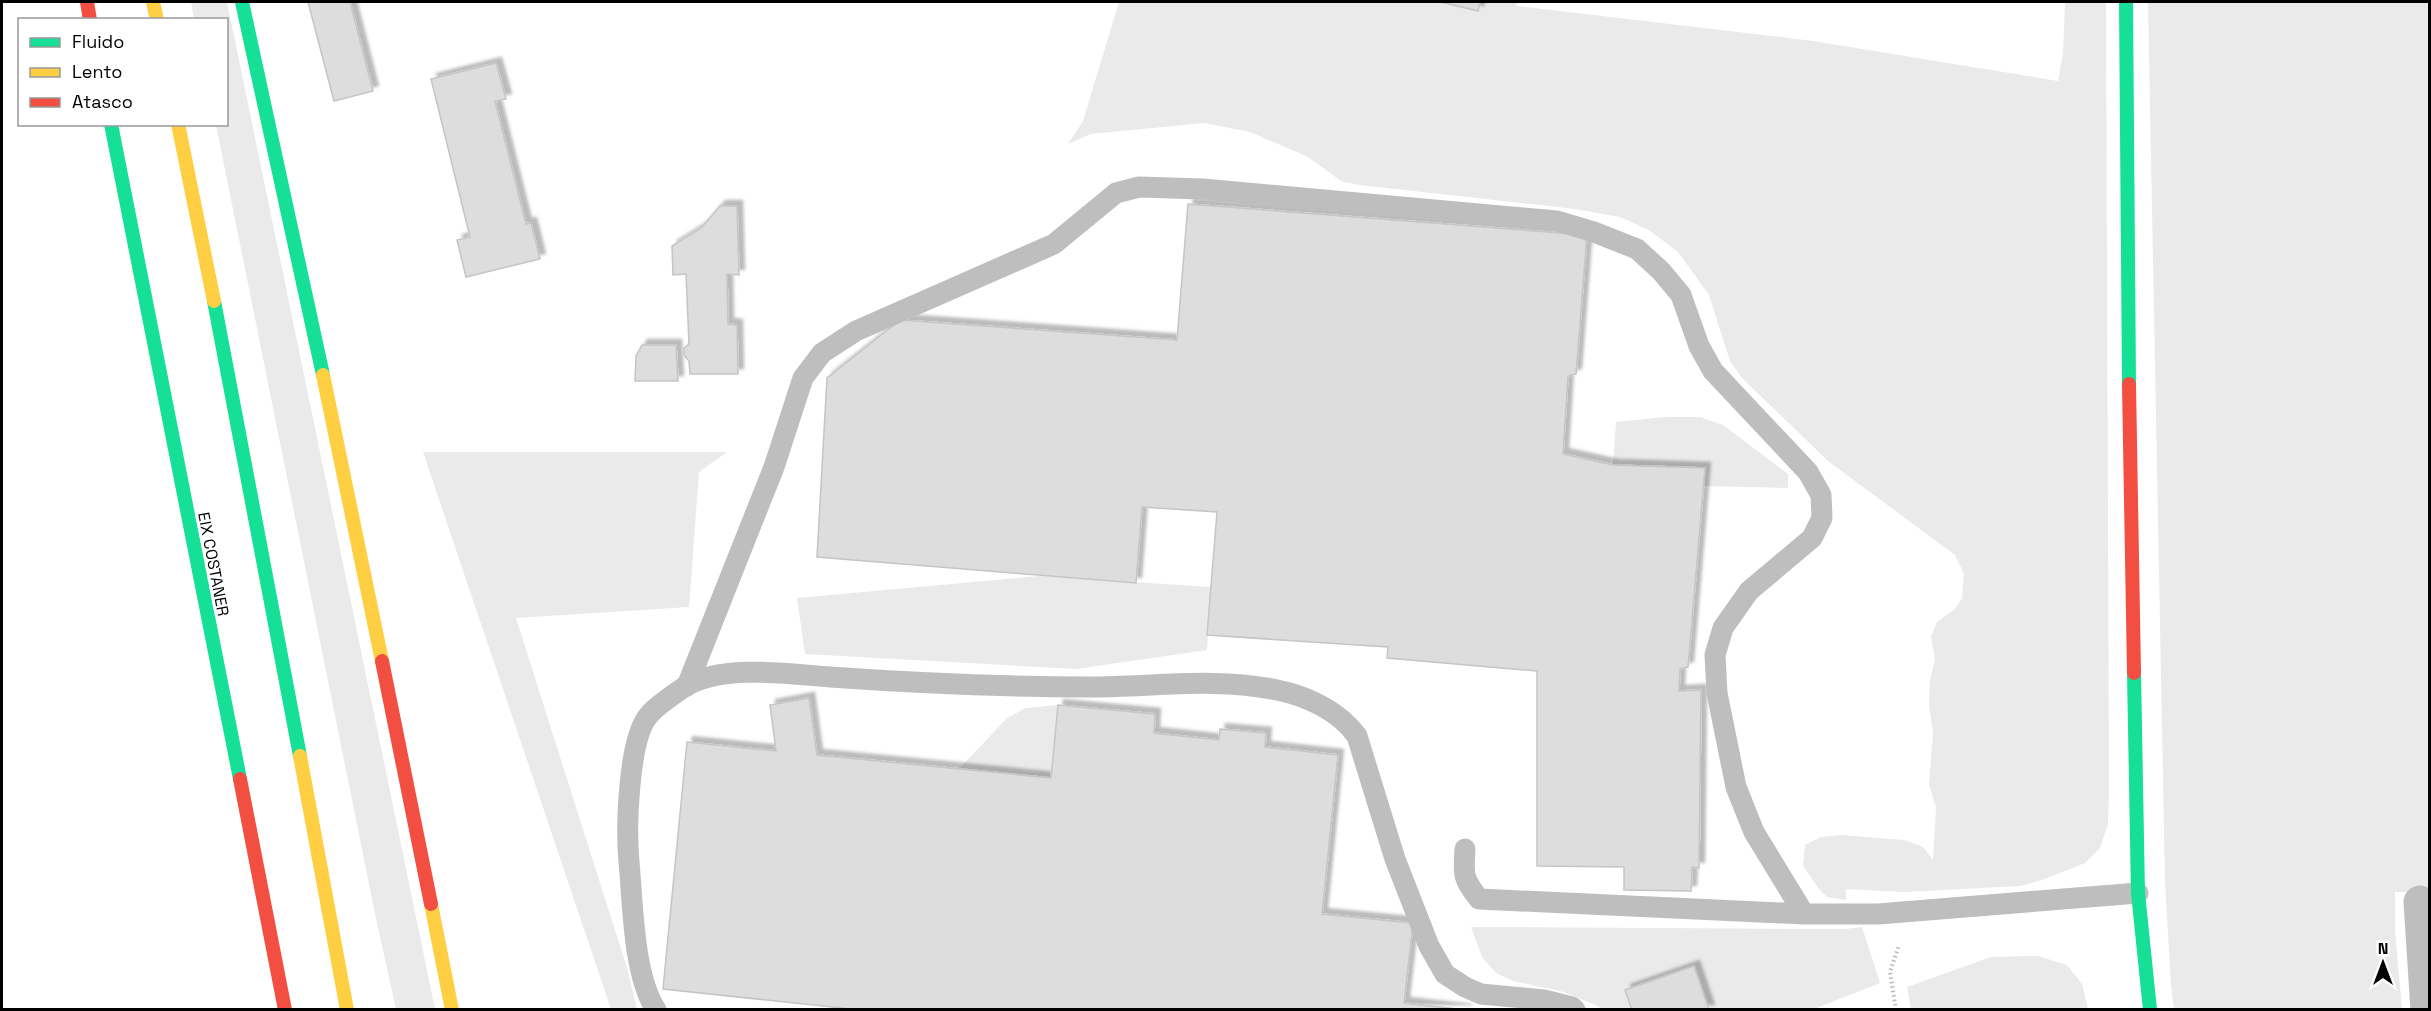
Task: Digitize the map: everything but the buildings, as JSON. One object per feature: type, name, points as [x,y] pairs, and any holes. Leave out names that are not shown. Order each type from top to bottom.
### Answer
[{"type":"main road","points":[[87,2],[90,18]]},
{"type":"main road","points":[[153,2],[157,18]]},
{"type":"main road","points":[[242,2],[352,509],[452,1010]]},
{"type":"main road","points":[[2126,2],[2127,283],[2138,893],[2150,1010]]},
{"type":"main road","name":"EIX COSTANER","points":[[111,126],[285,1010]]},
{"type":"main road","points":[[178,126],[224,351],[347,1010]]},
{"type":"street","points":[[2420,902],[2427,992]]},
{"type":"lane","points":[[687,686],[774,466],[803,378],[822,352],[856,331],[1054,244],[1116,193],[1139,187],[1203,189],[1557,222],[1594,232],[1638,249],[1661,271],[1681,295],[1699,346],[1713,371],[1808,472],[1821,495],[1822,518],[1812,538],[1749,591],[1723,628],[1715,655],[1717,693],[1736,787],[1754,832],[1804,914]]},
{"type":"lane","points":[[656,1010],[651,1002],[639,958],[628,851],[633,757],[637,738],[649,715],[687,686],[710,677],[749,673],[890,681],[1090,687],[1220,683],[1274,689],[1294,694],[1329,710],[1349,725],[1357,736],[1395,859],[1429,946],[1445,974],[1481,994],[1544,1000],[1572,1006],[1575,1010]]},
{"type":"lane","points":[[1465,849],[1466,884],[1479,899],[1804,914],[1878,914],[2138,893]]},
{"type":"path","points":[[1896,1010],[1891,992],[1890,972],[1899,945],[1909,930],[1929,910]]},
{"type":"shaded area","points":[[191,2],[227,2],[435,1009],[396,1009],[216,126],[228,126],[228,18],[194,18]]},
{"type":"shaded area","points":[[1119,2],[1516,2],[1517,6],[1813,41],[2058,81],[2063,54],[2065,2],[2106,2],[2109,789],[2108,824],[2100,848],[2085,863],[2020,886],[1904,892],[1846,889],[1846,900],[1827,897],[1803,866],[1805,845],[1821,837],[1841,835],[1905,840],[1923,847],[1933,860],[1936,808],[1929,784],[1933,733],[1929,704],[1930,680],[1935,660],[1931,636],[1937,622],[1955,609],[1962,598],[1964,574],[1955,555],[1828,461],[1742,378],[1730,361],[1709,295],[1678,252],[1649,230],[1620,217],[1575,209],[1359,185],[1341,181],[1308,157],[1250,132],[1204,123],[1091,134],[1068,144],[1083,121]]},
{"type":"shaded area","points":[[2148,2],[2429,2],[2430,892],[2395,892],[2395,930],[2402,1009],[2174,1009],[2165,882]]},
{"type":"shaded area","points":[[1665,417],[1700,417],[1723,425],[1788,474],[1788,488],[1703,486],[1704,468],[1613,465],[1616,422]]},
{"type":"shaded area","points":[[423,452],[727,452],[699,472],[689,607],[516,618],[627,968],[637,1009],[611,1009]]},
{"type":"shaded area","points":[[1039,576],[1211,587],[1207,650],[1076,669],[805,654],[797,598]]},
{"type":"shaded area","points":[[1058,705],[1051,778],[959,769],[1007,718],[1026,708]]},
{"type":"shaded area","points":[[1471,927],[1845,929],[1862,927],[1880,983],[1814,1009],[1600,1009],[1598,1006],[1564,992],[1513,981],[1496,973],[1482,957]]},
{"type":"shaded area","points":[[2038,956],[2067,965],[2082,984],[2088,1009],[1911,1009],[1907,987],[1991,957]]},
{"type":"traffic: fast","points":[[242,2],[323,375]]},
{"type":"traffic: fast","points":[[2126,2],[2129,384]]},
{"type":"traffic: fast","points":[[111,126],[240,779]]},
{"type":"traffic: fast","points":[[214,301],[300,756]]},
{"type":"traffic: fast","points":[[2134,673],[2138,893],[2150,1010]]},
{"type":"traffic: slow","points":[[153,2],[157,18]]},
{"type":"traffic: slow","points":[[178,126],[214,301]]},
{"type":"traffic: slow","points":[[323,375],[382,661]]},
{"type":"traffic: slow","points":[[300,756],[347,1010]]},
{"type":"traffic: slow","points":[[431,904],[452,1010]]},
{"type":"traffic: jam","points":[[87,2],[90,18]]},
{"type":"traffic: jam","points":[[2129,384],[2134,673]]},
{"type":"traffic: jam","points":[[382,661],[431,904]]},
{"type":"traffic: jam","points":[[240,779],[285,1010]]}]
